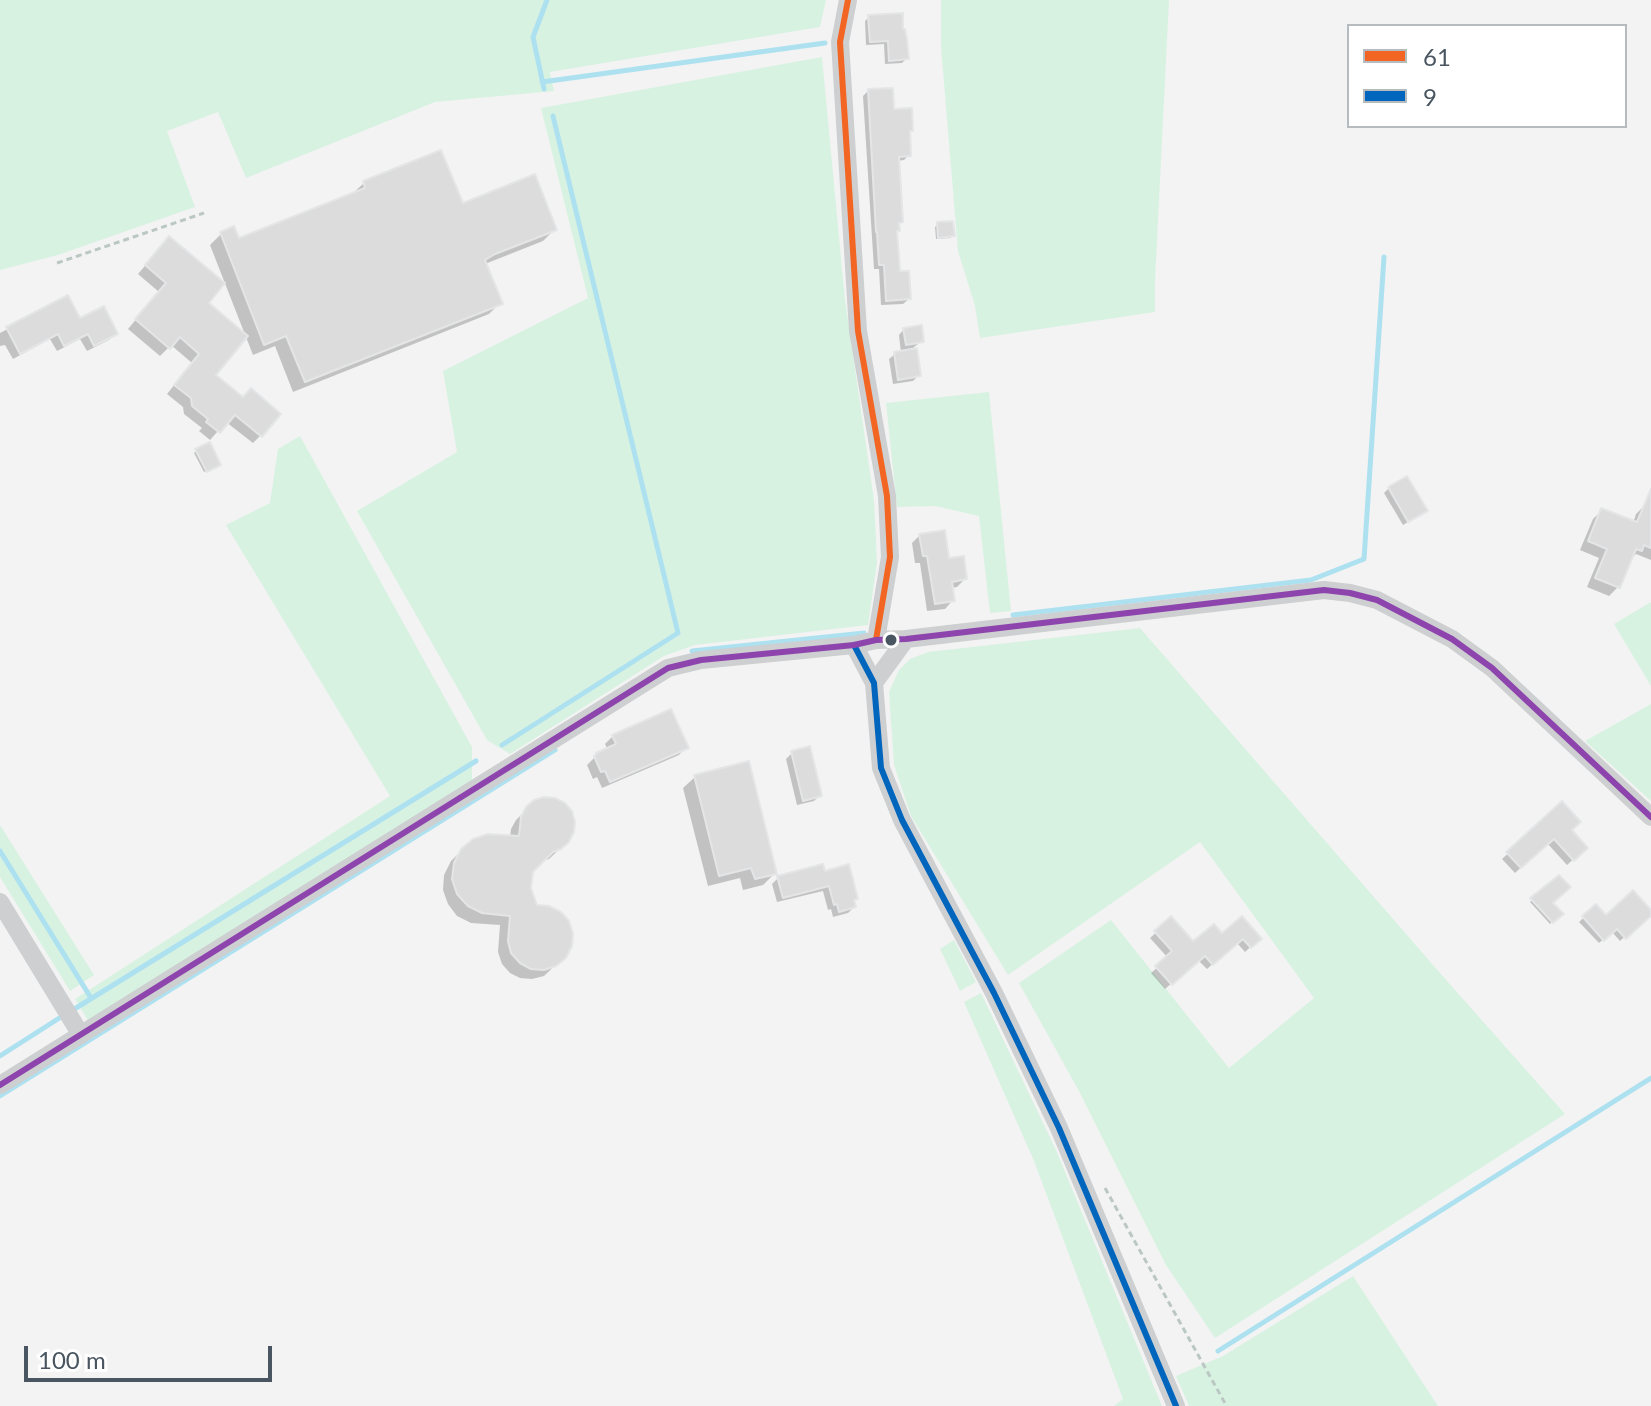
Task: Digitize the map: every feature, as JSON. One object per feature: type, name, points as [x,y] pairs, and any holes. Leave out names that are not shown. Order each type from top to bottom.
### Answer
[{"type":"street","points":[[848,0],[840,42],[858,331],[887,496],[890,557],[876,640]]},
{"type":"street","points":[[0,1085],[668,668],[701,660],[1324,590],[1350,593],[1377,600],[1452,639],[1492,668],[1651,817]]},
{"type":"street","points":[[874,683],[906,639]]},
{"type":"street","points":[[854,645],[874,683],[881,768],[902,820],[994,993],[1059,1128],[1176,1406]]},
{"type":"street","points":[[0,902],[81,1035]]},
{"type":"path","points":[[57,263],[204,213]]},
{"type":"path","points":[[1103,1185],[1226,1405]]},
{"type":"green space","points":[[0,0],[826,0],[820,27],[550,72],[554,91],[435,102],[246,178],[218,112],[167,131],[195,207],[58,255],[0,270]]},
{"type":"green space","points":[[941,0],[1169,0],[1155,312],[980,338],[975,306],[958,251],[941,47]]},
{"type":"green space","points":[[822,57],[845,300],[874,500],[877,562],[868,625],[695,645],[664,656],[510,754],[487,740],[357,511],[457,452],[443,371],[588,298],[541,108]]},
{"type":"green space","points":[[989,392],[1011,611],[990,613],[979,516],[935,506],[897,507],[886,403]]},
{"type":"green space","points":[[300,436],[472,747],[472,781],[89,1022],[75,999],[390,796],[226,525],[270,503],[278,449]]},
{"type":"green space","points":[[1651,602],[1651,686],[1614,624]]},
{"type":"green space","points":[[1140,628],[1565,1114],[1215,1338],[1166,1265],[1080,1093],[1019,983],[1111,920],[1229,1068],[1314,998],[1200,842],[1008,975],[911,816],[894,765],[889,692],[899,670],[910,659],[928,652]]},
{"type":"green space","points":[[1651,704],[1651,801],[1585,741]]},
{"type":"green space","points":[[0,825],[94,975],[70,991],[0,877]]},
{"type":"green space","points":[[954,940],[976,982],[960,991],[940,949]]},
{"type":"green space","points":[[981,993],[1056,1150],[1162,1406],[1114,1406],[1123,1399],[1034,1161],[964,1002]]},
{"type":"green space","points":[[1353,1276],[1438,1406],[1189,1406],[1176,1376],[1223,1356]]},
{"type":"building","points":[[903,13],[909,59],[889,61],[888,41],[870,42],[868,15]]},
{"type":"building","points":[[893,88],[894,109],[912,108],[911,156],[899,157],[903,222],[899,223],[900,231],[897,231],[900,271],[909,271],[911,299],[886,301],[884,265],[879,265],[876,232],[868,89]]},
{"type":"building","points":[[441,150],[463,203],[535,174],[557,230],[485,260],[503,304],[305,382],[286,336],[264,345],[220,232],[234,226],[239,238],[365,188],[363,181]]},
{"type":"building","points":[[953,221],[955,236],[938,238],[937,222]]},
{"type":"building","points":[[169,236],[225,283],[209,303],[248,336],[216,375],[243,397],[251,388],[281,414],[262,437],[235,415],[220,433],[206,422],[208,419],[192,406],[191,398],[174,385],[199,354],[180,337],[170,349],[135,319],[166,283],[145,265]]},
{"type":"building","points":[[68,295],[80,318],[104,306],[118,334],[94,346],[88,334],[64,346],[58,334],[20,354],[6,327]]},
{"type":"building","points":[[922,325],[924,342],[906,345],[903,328]]},
{"type":"building","points":[[917,348],[921,376],[898,380],[894,352]]},
{"type":"building","points":[[210,442],[221,465],[207,472],[195,449]]},
{"type":"building","points":[[1407,476],[1428,511],[1408,522],[1388,487]]},
{"type":"building","points":[[1651,489],[1651,548],[1644,545],[1642,551],[1636,549],[1620,588],[1595,578],[1607,549],[1588,541],[1601,508],[1637,522]]},
{"type":"building","points":[[945,530],[949,558],[964,556],[967,579],[952,582],[955,601],[935,604],[927,556],[923,556],[919,534]]},
{"type":"building","points":[[671,709],[689,748],[610,782],[605,771],[601,772],[594,756],[596,753],[616,744],[612,735]]},
{"type":"building","points":[[810,746],[822,796],[803,801],[791,751]]},
{"type":"building","points":[[749,761],[777,874],[755,879],[751,868],[719,876],[694,775]]},
{"type":"building","points":[[544,797],[565,803],[572,811],[575,822],[569,842],[553,852],[533,872],[531,888],[537,905],[561,912],[569,921],[573,934],[566,958],[544,970],[531,969],[511,953],[508,941],[510,916],[482,913],[468,906],[457,894],[452,879],[454,863],[461,849],[473,839],[488,834],[519,836],[521,817],[526,807]]},
{"type":"building","points":[[1562,801],[1581,822],[1572,830],[1588,848],[1574,861],[1554,839],[1521,868],[1506,852]]},
{"type":"building","points":[[823,864],[825,871],[849,864],[858,899],[854,900],[856,907],[839,912],[829,886],[783,898],[777,876]]},
{"type":"building","points":[[1559,875],[1571,887],[1553,903],[1564,914],[1553,923],[1530,898]]},
{"type":"building","points":[[1633,890],[1651,910],[1651,916],[1626,939],[1617,929],[1604,941],[1582,916],[1596,904],[1606,915]]},
{"type":"building","points":[[1171,916],[1193,941],[1214,924],[1222,933],[1242,916],[1262,939],[1251,948],[1243,939],[1213,965],[1205,956],[1172,985],[1155,966],[1172,951],[1154,931]]},
{"type":"waterway","points":[[544,89],[533,37],[547,0]]},
{"type":"waterway","points":[[542,82],[825,43]]},
{"type":"waterway","points":[[502,745],[678,633],[553,116]]},
{"type":"waterway","points":[[1013,615],[1311,580],[1364,559],[1384,257]]},
{"type":"waterway","points":[[692,651],[864,633]]},
{"type":"waterway","points":[[0,1096],[555,750]]},
{"type":"waterway","points":[[76,1008],[476,761]]},
{"type":"waterway","points":[[0,851],[91,998]]},
{"type":"waterway","points":[[0,1056],[61,1017]]},
{"type":"waterway","points":[[1218,1351],[1651,1078]]},
{"type":"transit line","name":"61","points":[[848,0],[840,42],[858,331],[887,496],[890,557],[876,640]]},
{"type":"transit line","points":[[0,1085],[668,668],[701,660],[1324,590],[1350,593],[1377,600],[1452,639],[1492,668],[1651,817]]},
{"type":"transit line","name":"9","points":[[854,645],[874,683],[881,768],[902,820],[994,993],[1059,1128],[1176,1406]]}]
